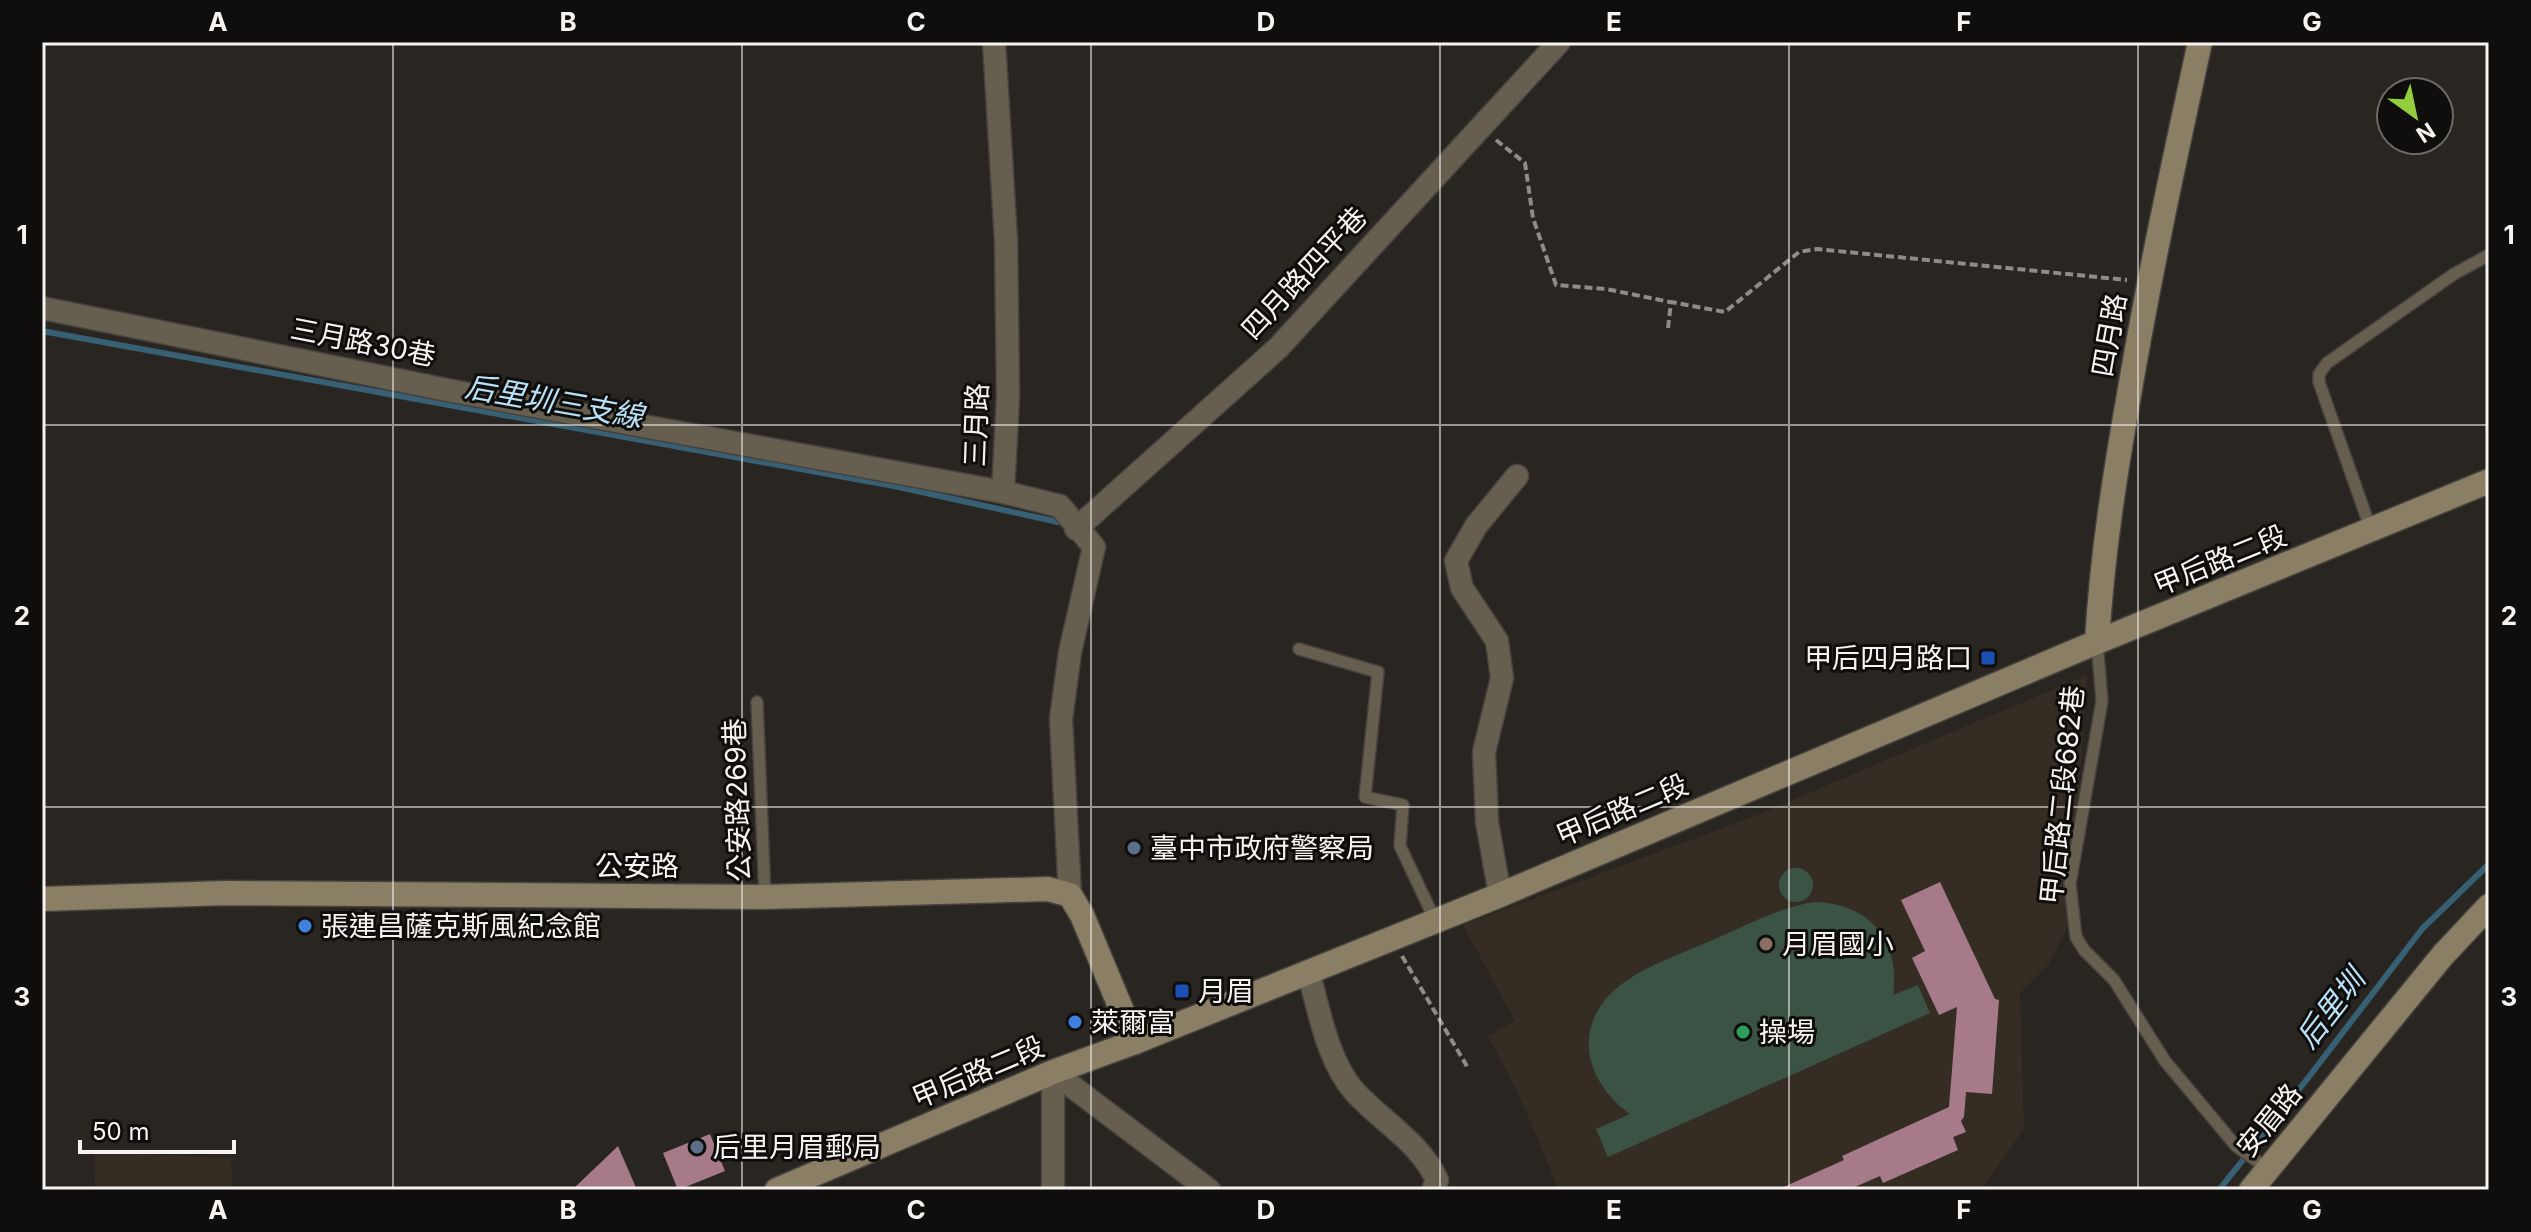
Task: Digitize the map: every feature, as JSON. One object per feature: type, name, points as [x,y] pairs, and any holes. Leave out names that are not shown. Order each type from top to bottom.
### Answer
[{"type":"main road","name":"四月路","points":[[2097,642],[2101,570],[2112,491],[2149,282],[2200,42]]},
{"type":"main road","name":"甲后路二段","points":[[777,1190],[1053,1072],[1500,895],[2097,642],[2489,481]]},
{"type":"main road","name":"公安路","points":[[42,899],[226,893],[765,897],[1048,889],[1070,895]]},
{"type":"main road","points":[[1070,895],[1082,915],[1135,1042]]},
{"type":"main road","name":"安眉路","points":[[2251,1190],[2443,955],[2489,906]]},
{"type":"street","name":"三月路","points":[[994,42],[1006,241],[1008,396],[1003,492],[1060,506],[1094,547],[1070,652],[1061,719],[1070,895]]},
{"type":"street","name":"四月路四平巷","points":[[1076,529],[1278,348],[1559,42]]},
{"type":"street","name":"三月路30巷","points":[[42,308],[452,391],[1003,492]]},
{"type":"street","points":[[1500,895],[1487,822],[1484,752],[1502,678],[1497,641],[1462,588],[1456,561],[1476,526],[1517,476]]},
{"type":"street","points":[[1308,971],[1333,1054],[1352,1089],[1429,1162],[1437,1180],[1433,1190]]},
{"type":"street","points":[[1053,1072],[1053,1190]]},
{"type":"street","points":[[1053,1072],[1209,1190]]},
{"type":"lane","points":[[2371,531],[2319,382],[2319,374],[2327,363],[2454,274],[2489,255]]},
{"type":"lane","name":"甲后路二段682巷","points":[[2097,642],[2102,701],[2070,884],[2076,937],[2084,950],[2114,980],[2165,1061],[2236,1146],[2268,1169]]},
{"type":"lane","points":[[1299,649],[1378,672],[1365,797],[1403,805],[1400,846],[1435,920]]},
{"type":"lane","name":"公安路269巷","points":[[757,702],[765,897]]},
{"type":"path","points":[[1481,128],[1525,163],[1533,218],[1556,285],[1606,289],[1725,312],[1799,252],[1817,249],[2149,282]]},
{"type":"path","points":[[1668,328],[1671,302]]},
{"type":"path","points":[[1392,939],[1468,1068]]},
{"type":"shaded area","name":"月眉國小","points":[[2087,675],[2069,923],[2049,964],[2020,993],[2024,1129],[1981,1190],[1559,1190],[1519,1095],[1488,1036],[1515,1021],[1463,925],[1752,817]]},
{"type":"shaded area","points":[[94,1152],[231,1158],[233,1190],[95,1190]]},
{"type":"green space","points":[[1796,868],[1808,873],[1813,885],[1808,897],[1796,902],[1784,897],[1779,885],[1784,873]]},
{"type":"green space","points":[[1814,902],[1851,909],[1877,928],[1892,957],[1893,995],[1918,985],[1930,1013],[1608,1157],[1596,1129],[1630,1114],[1601,1084],[1589,1049],[1590,1031],[1608,996],[1626,981],[1658,963],[1788,908]]},
{"type":"building","points":[[1940,882],[1995,999],[1999,1000],[1992,1094],[1966,1092],[1961,1121],[1966,1132],[1953,1137],[1958,1150],[1883,1183],[1880,1176],[1848,1190],[1777,1190],[1949,1107],[1957,1007],[1939,1015],[1912,958],[1925,951],[1901,900]]},
{"type":"building","name":"后里月眉郵局","points":[[710,1134],[725,1171],[678,1190],[663,1153]]},
{"type":"building","points":[[618,1146],[637,1190],[572,1190]]},
{"type":"waterway","name":"后里圳三支線","points":[[42,331],[894,486],[1058,522]]},
{"type":"waterway","name":"后里圳","points":[[2219,1190],[2422,929],[2489,864]]},
{"type":"place","name":"甲后四月路口","points":[[1988,658]]},
{"type":"place","name":"臺中市政府警察局","points":[[1134,848]]},
{"type":"place","name":"張連昌薩克斯風紀念館","points":[[305,926]]},
{"type":"place","name":"月眉國小","points":[[1766,944]]},
{"type":"place","name":"月眉","points":[[1182,991]]},
{"type":"place","name":"萊爾富","points":[[1075,1022]]},
{"type":"place","name":"操場","points":[[1743,1032]]},
{"type":"place","name":"后里月眉郵局","points":[[697,1147]]}]
